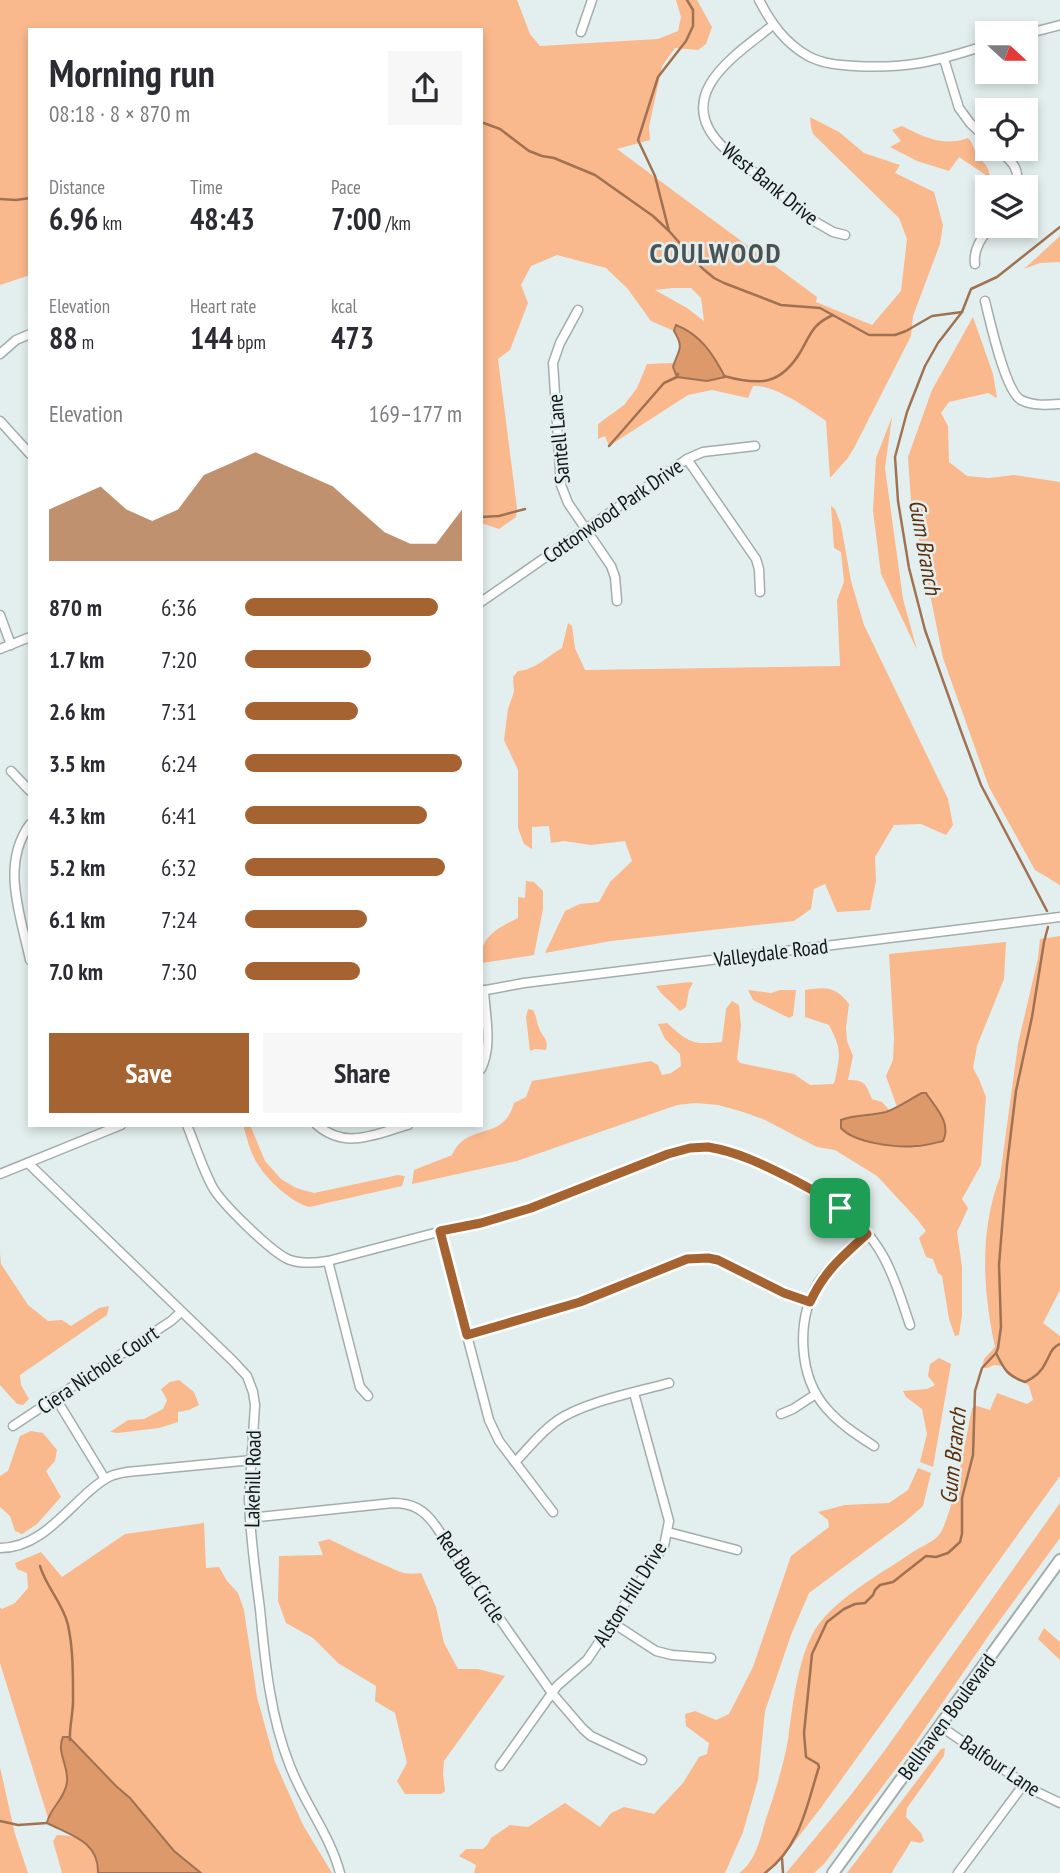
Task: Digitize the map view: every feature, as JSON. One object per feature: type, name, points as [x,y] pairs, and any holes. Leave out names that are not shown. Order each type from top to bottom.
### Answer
[{"type":"main road","name":"Bellhaven Boulevard","points":[[833,1873],[1060,1560]]},
{"type":"street","points":[[581,32],[592,0]]},
{"type":"street","points":[[760,0],[773,25],[783,36],[811,58],[828,63],[900,66],[944,59],[975,49]]},
{"type":"street","name":"West Bank Drive","points":[[773,25],[716,73],[704,102],[706,123],[723,147],[814,221],[833,232],[845,235]]},
{"type":"street","points":[[1038,31],[1060,25]]},
{"type":"street","points":[[944,59],[958,108],[975,128]]},
{"type":"street","points":[[975,264],[976,249],[983,238]]},
{"type":"street","points":[[985,301],[1000,359],[1014,393],[1018,398],[1030,403],[1060,404]]},
{"type":"street","name":"Santell Lane","points":[[578,310],[555,353],[553,374],[561,485],[568,503],[611,566],[618,601]]},
{"type":"street","points":[[0,354],[16,340],[28,335]]},
{"type":"street","points":[[0,421],[28,452]]},
{"type":"street","name":"Cottonwood Park Drive","points":[[483,601],[687,459],[703,452],[755,446]]},
{"type":"street","points":[[687,459],[756,559],[760,592]]},
{"type":"street","points":[[0,615],[11,645]]},
{"type":"street","points":[[0,649],[28,638]]},
{"type":"street","points":[[11,771],[28,790]]},
{"type":"street","points":[[28,827],[17,851],[13,875],[28,950]]},
{"type":"street","name":"Valleydale Road","points":[[483,990],[1060,917]]},
{"type":"street","points":[[483,990],[487,1039],[483,1064]]},
{"type":"street","points":[[0,1174],[116,1127]]},
{"type":"street","points":[[188,1127],[212,1187],[223,1201],[265,1242],[288,1260],[313,1264],[531,1208],[668,1154],[690,1148],[725,1150],[763,1164],[826,1197],[849,1215],[883,1255],[911,1325]]},
{"type":"street","points":[[320,1127],[335,1136],[354,1140],[401,1127]]},
{"type":"street","name":"Lakehill Road","points":[[28,1163],[233,1361],[252,1385],[255,1405],[249,1498],[266,1670],[290,1768],[332,1851],[340,1873]]},
{"type":"street","points":[[440,1231],[489,1420],[499,1441],[553,1512]]},
{"type":"street","points":[[867,1234],[834,1264],[818,1283],[804,1322],[803,1343],[805,1363],[816,1394],[828,1410],[851,1431],[874,1446]]},
{"type":"street","points":[[467,1335],[569,1306],[687,1259],[697,1258],[718,1260],[784,1293],[810,1302]]},
{"type":"street","points":[[328,1261],[360,1387],[368,1395]]},
{"type":"street","name":"Ciera Nichole Court","points":[[13,1426],[181,1312]]},
{"type":"street","points":[[515,1462],[556,1421],[575,1411],[669,1383]]},
{"type":"street","name":"Alston Hill Drive","points":[[500,1766],[557,1686],[587,1660],[664,1546],[669,1521],[634,1393]]},
{"type":"street","points":[[781,1414],[816,1394]]},
{"type":"street","points":[[55,1397],[105,1479]]},
{"type":"street","points":[[0,1548],[9,1548],[38,1538],[112,1475],[252,1460]]},
{"type":"street","name":"Red Bud Circle","points":[[250,1518],[393,1503],[402,1503],[424,1511],[552,1693],[583,1729],[591,1736],[642,1760]]},
{"type":"street","points":[[668,1532],[737,1550]]},
{"type":"street","points":[[613,1623],[663,1653],[710,1658]]},
{"type":"street","name":"Balfour Lane","points":[[940,1726],[1024,1784],[1060,1803]]},
{"type":"street","points":[[958,1873],[1024,1784]]},
{"type":"shaded area","points":[[0,0],[517,0],[530,34],[540,46],[658,39],[678,31],[681,17],[676,0],[697,0],[712,27],[706,44],[698,50],[675,48],[662,66],[649,127],[650,140],[617,149],[817,297],[816,302],[872,325],[901,291],[907,239],[899,218],[813,134],[810,117],[839,132],[864,153],[900,165],[895,173],[934,192],[943,225],[940,244],[913,316],[911,336],[854,448],[830,478],[826,421],[791,398],[761,386],[753,386],[748,398],[712,390],[688,395],[609,446],[605,436],[598,439],[598,424],[624,405],[637,388],[647,364],[673,363],[673,367],[683,375],[704,380],[686,329],[676,326],[674,331],[651,321],[627,288],[606,268],[557,255],[531,266],[521,285],[528,303],[510,350],[498,359],[517,508],[516,517],[499,529],[483,524],[483,28],[28,28],[28,276],[0,285]],"holes":[[[691,288],[701,298],[704,321],[655,290]]]},
{"type":"shaded area","points":[[902,126],[942,141],[968,138],[975,150],[975,161],[982,161],[989,175],[959,157],[949,171],[917,161],[890,147],[901,141],[892,130]]},
{"type":"shaded area","points":[[1060,236],[1060,262],[1040,263],[1024,269]]},
{"type":"shaded area","points":[[973,317],[993,374],[997,398],[988,393],[949,402],[941,413],[948,426],[949,462],[967,476],[989,478],[1014,475],[1060,482],[1060,885],[1035,870],[989,787],[943,658],[911,501],[908,457],[932,390]]},
{"type":"shaded area","points":[[676,325],[693,334],[705,346],[725,377],[707,381],[677,377],[673,367],[680,346],[674,331]]},
{"type":"shaded area","points":[[892,417],[885,468],[903,599],[917,650],[881,574],[873,511],[876,458]]},
{"type":"shaded area","points":[[831,506],[835,509],[841,525],[851,581],[864,625],[948,799],[953,825],[946,835],[921,824],[894,825],[875,857],[876,881],[870,910],[837,912],[825,884],[814,889],[811,909],[794,921],[611,941],[545,953],[565,911],[580,904],[599,902],[610,882],[632,861],[625,841],[591,845],[564,841],[551,843],[549,826],[532,827],[532,849],[524,844],[518,828],[518,770],[504,740],[508,709],[514,692],[513,677],[518,671],[536,665],[562,648],[568,623],[572,626],[575,648],[585,670],[840,666],[837,600],[844,582],[841,552],[834,548]]},
{"type":"shaded area","points":[[526,881],[534,882],[543,891],[543,909],[534,955],[483,963],[486,940],[491,934],[518,918],[518,897],[525,898]]},
{"type":"shaded area","points":[[1060,936],[1060,1290],[1043,1323],[1060,1336],[1060,1476],[782,1858],[766,1873],[739,1873],[753,1857],[759,1843],[784,1761],[802,1661],[819,1624],[843,1600],[938,1536],[954,1496],[972,1408],[977,1406],[990,1410],[997,1393],[1027,1404],[1033,1400],[1029,1386],[1014,1378],[1003,1366],[982,1368],[984,1359],[995,1347],[986,1283],[986,1240],[993,1198],[1000,1177],[1018,1044],[1040,939]]},
{"type":"shaded area","points":[[1006,942],[1004,979],[977,1046],[973,1068],[986,1097],[981,1165],[962,1199],[968,1208],[957,1232],[962,1267],[962,1315],[959,1335],[955,1336],[949,1319],[942,1276],[938,1273],[933,1259],[926,1257],[919,1238],[926,1231],[877,1176],[835,1150],[817,1147],[763,1119],[740,1111],[718,1105],[677,1105],[517,1161],[412,1184],[414,1170],[452,1155],[466,1138],[502,1123],[514,1103],[526,1097],[532,1081],[651,1061],[658,1065],[662,1075],[671,1073],[681,1066],[680,1054],[665,1039],[658,1024],[667,1023],[692,1041],[722,1042],[726,1009],[732,1001],[739,1005],[741,1026],[737,1059],[740,1063],[794,1074],[810,1085],[833,1084],[839,1058],[836,1040],[829,1025],[805,1017],[805,990],[819,988],[834,991],[849,1004],[847,1041],[853,1056],[848,1080],[864,1084],[872,1099],[882,1102],[890,1111],[847,1118],[841,1120],[840,1125],[884,1145],[927,1145],[943,1141],[922,1093],[897,1107],[886,1076],[893,1060],[894,1038],[889,954]]},
{"type":"shaded area","points":[[693,983],[686,1007],[680,1011],[656,986]]},
{"type":"shaded area","points":[[748,990],[771,993],[796,990],[793,1016],[789,1018],[753,1000]]},
{"type":"shaded area","points":[[528,1009],[534,1012],[546,1040],[546,1050],[530,1051],[526,1017]]},
{"type":"shaded area","points":[[926,1093],[944,1122],[943,1141],[919,1146],[887,1145],[865,1141],[841,1128],[841,1120],[886,1112]]},
{"type":"shaded area","points":[[244,1127],[251,1127],[265,1161],[281,1179],[296,1188],[314,1193],[398,1175],[405,1176],[402,1186],[309,1207],[280,1190],[261,1169],[252,1154]]},
{"type":"shaded area","points":[[0,1253],[1,1264],[28,1305],[48,1321],[62,1320],[71,1326],[99,1308],[109,1306],[107,1315],[20,1375],[21,1385],[29,1399],[23,1405],[17,1404],[0,1385]]},
{"type":"shaded area","points":[[939,1358],[951,1364],[933,1467],[920,1462],[927,1434],[922,1409],[906,1397],[903,1391],[927,1389],[935,1385],[928,1376],[930,1364]]},
{"type":"shaded area","points":[[179,1380],[194,1392],[199,1405],[178,1412],[178,1422],[159,1428],[110,1432],[128,1420],[144,1419],[163,1409],[167,1400],[161,1389],[170,1382]]},
{"type":"shaded area","points":[[31,1431],[43,1433],[57,1450],[55,1461],[46,1471],[61,1497],[37,1524],[22,1534],[15,1531],[10,1516],[0,1507],[0,1476],[8,1471],[20,1436]]},
{"type":"shaded area","points":[[918,1468],[931,1473],[923,1506],[809,1593],[791,1635],[765,1711],[758,1780],[743,1832],[725,1873],[474,1873],[476,1865],[459,1856],[466,1849],[483,1849],[491,1838],[510,1825],[528,1827],[565,1803],[600,1827],[611,1813],[624,1807],[654,1814],[683,1783],[699,1757],[707,1754],[709,1743],[686,1726],[685,1714],[695,1711],[716,1720],[729,1714],[753,1667],[791,1556],[829,1527],[828,1520],[818,1512],[845,1505],[889,1503],[908,1490]]},
{"type":"shaded area","points":[[1060,1503],[1060,1538],[910,1750],[824,1864],[814,1873],[786,1873],[885,1750]]},
{"type":"shaded area","points":[[204,1523],[206,1568],[219,1567],[238,1593],[244,1610],[257,1697],[275,1762],[303,1825],[332,1873],[201,1873],[174,1851],[130,1798],[69,1737],[62,1755],[67,1781],[48,1818],[0,1663],[0,1608],[15,1603],[28,1588],[27,1573],[17,1569],[15,1563],[41,1552],[62,1577],[125,1534]]},
{"type":"shaded area","points":[[329,1539],[400,1572],[421,1573],[436,1607],[444,1643],[458,1669],[478,1669],[505,1676],[444,1761],[445,1791],[441,1794],[405,1794],[397,1781],[407,1763],[395,1713],[375,1701],[376,1686],[338,1663],[313,1638],[286,1623],[278,1601],[279,1556],[323,1555],[318,1542]]},
{"type":"shaded area","points":[[1044,1628],[1060,1642],[1060,1660],[1038,1639]]},
{"type":"shaded area","points":[[63,1737],[69,1737],[130,1798],[174,1851],[201,1873],[98,1873],[94,1853],[82,1840],[47,1823],[66,1788],[66,1771],[61,1748]]},
{"type":"shaded area","points":[[945,1748],[944,1756],[907,1808],[906,1817],[921,1833],[924,1841],[911,1841],[892,1873],[847,1873],[941,1749]]},
{"type":"shaded area","points":[[0,1767],[15,1834],[28,1873],[0,1873]]},
{"type":"shaded area","points":[[57,1835],[74,1837],[87,1844],[95,1856],[98,1873],[62,1873],[53,1841]]},
{"type":"waterway","points":[[669,231],[655,176],[638,140],[658,77],[686,41],[693,26],[693,10],[687,0]]},
{"type":"waterway","points":[[483,123],[500,129],[529,151],[595,175],[653,216],[702,268],[724,283],[781,305],[820,308],[869,335],[895,335],[932,316],[962,312]]},
{"type":"waterway","points":[[0,199],[28,198]]},
{"type":"waterway","name":"Gum Branch","points":[[1047,911],[981,785],[925,630],[909,568],[898,501],[895,457],[907,412],[925,366],[938,343],[962,312],[971,289],[997,277],[1060,227]]},
{"type":"waterway","points":[[724,376],[759,381],[768,380],[786,371],[810,334],[826,318],[833,315]]},
{"type":"waterway","points":[[609,446],[664,383],[678,374]]},
{"type":"waterway","points":[[483,517],[525,509]]},
{"type":"waterway","name":"Gum Branch","points":[[765,1873],[787,1851],[801,1825],[819,1767],[806,1757],[804,1733],[812,1654],[827,1622],[844,1609],[865,1603],[880,1585],[893,1582],[926,1556],[936,1557],[948,1553],[960,1542],[962,1498],[973,1455],[975,1391],[982,1368],[998,1348],[1001,1327],[999,1265],[1007,1165],[1016,1091],[1048,927]]},
{"type":"waterway","points":[[996,1353],[1007,1371],[1025,1382],[1040,1371],[1053,1349],[1060,1344]]},
{"type":"waterway","points":[[40,1566],[66,1617],[70,1634],[73,1702],[70,1740]]},
{"type":"waterway","points":[[0,1821],[18,1825],[47,1823]]},
{"type":"waterway","name":"Gum Branch","points":[[782,1858],[783,1873]]},
{"type":"district","name":"COULWOOD","points":[[716,253]]},
{"type":"route","points":[[690,1148],[725,1150],[763,1164],[826,1197],[840,1208],[867,1234],[834,1264],[818,1283],[810,1302],[784,1293],[718,1260],[697,1258],[687,1259],[580,1302],[467,1335],[440,1231],[481,1223],[531,1208],[668,1154],[690,1148]]}]
